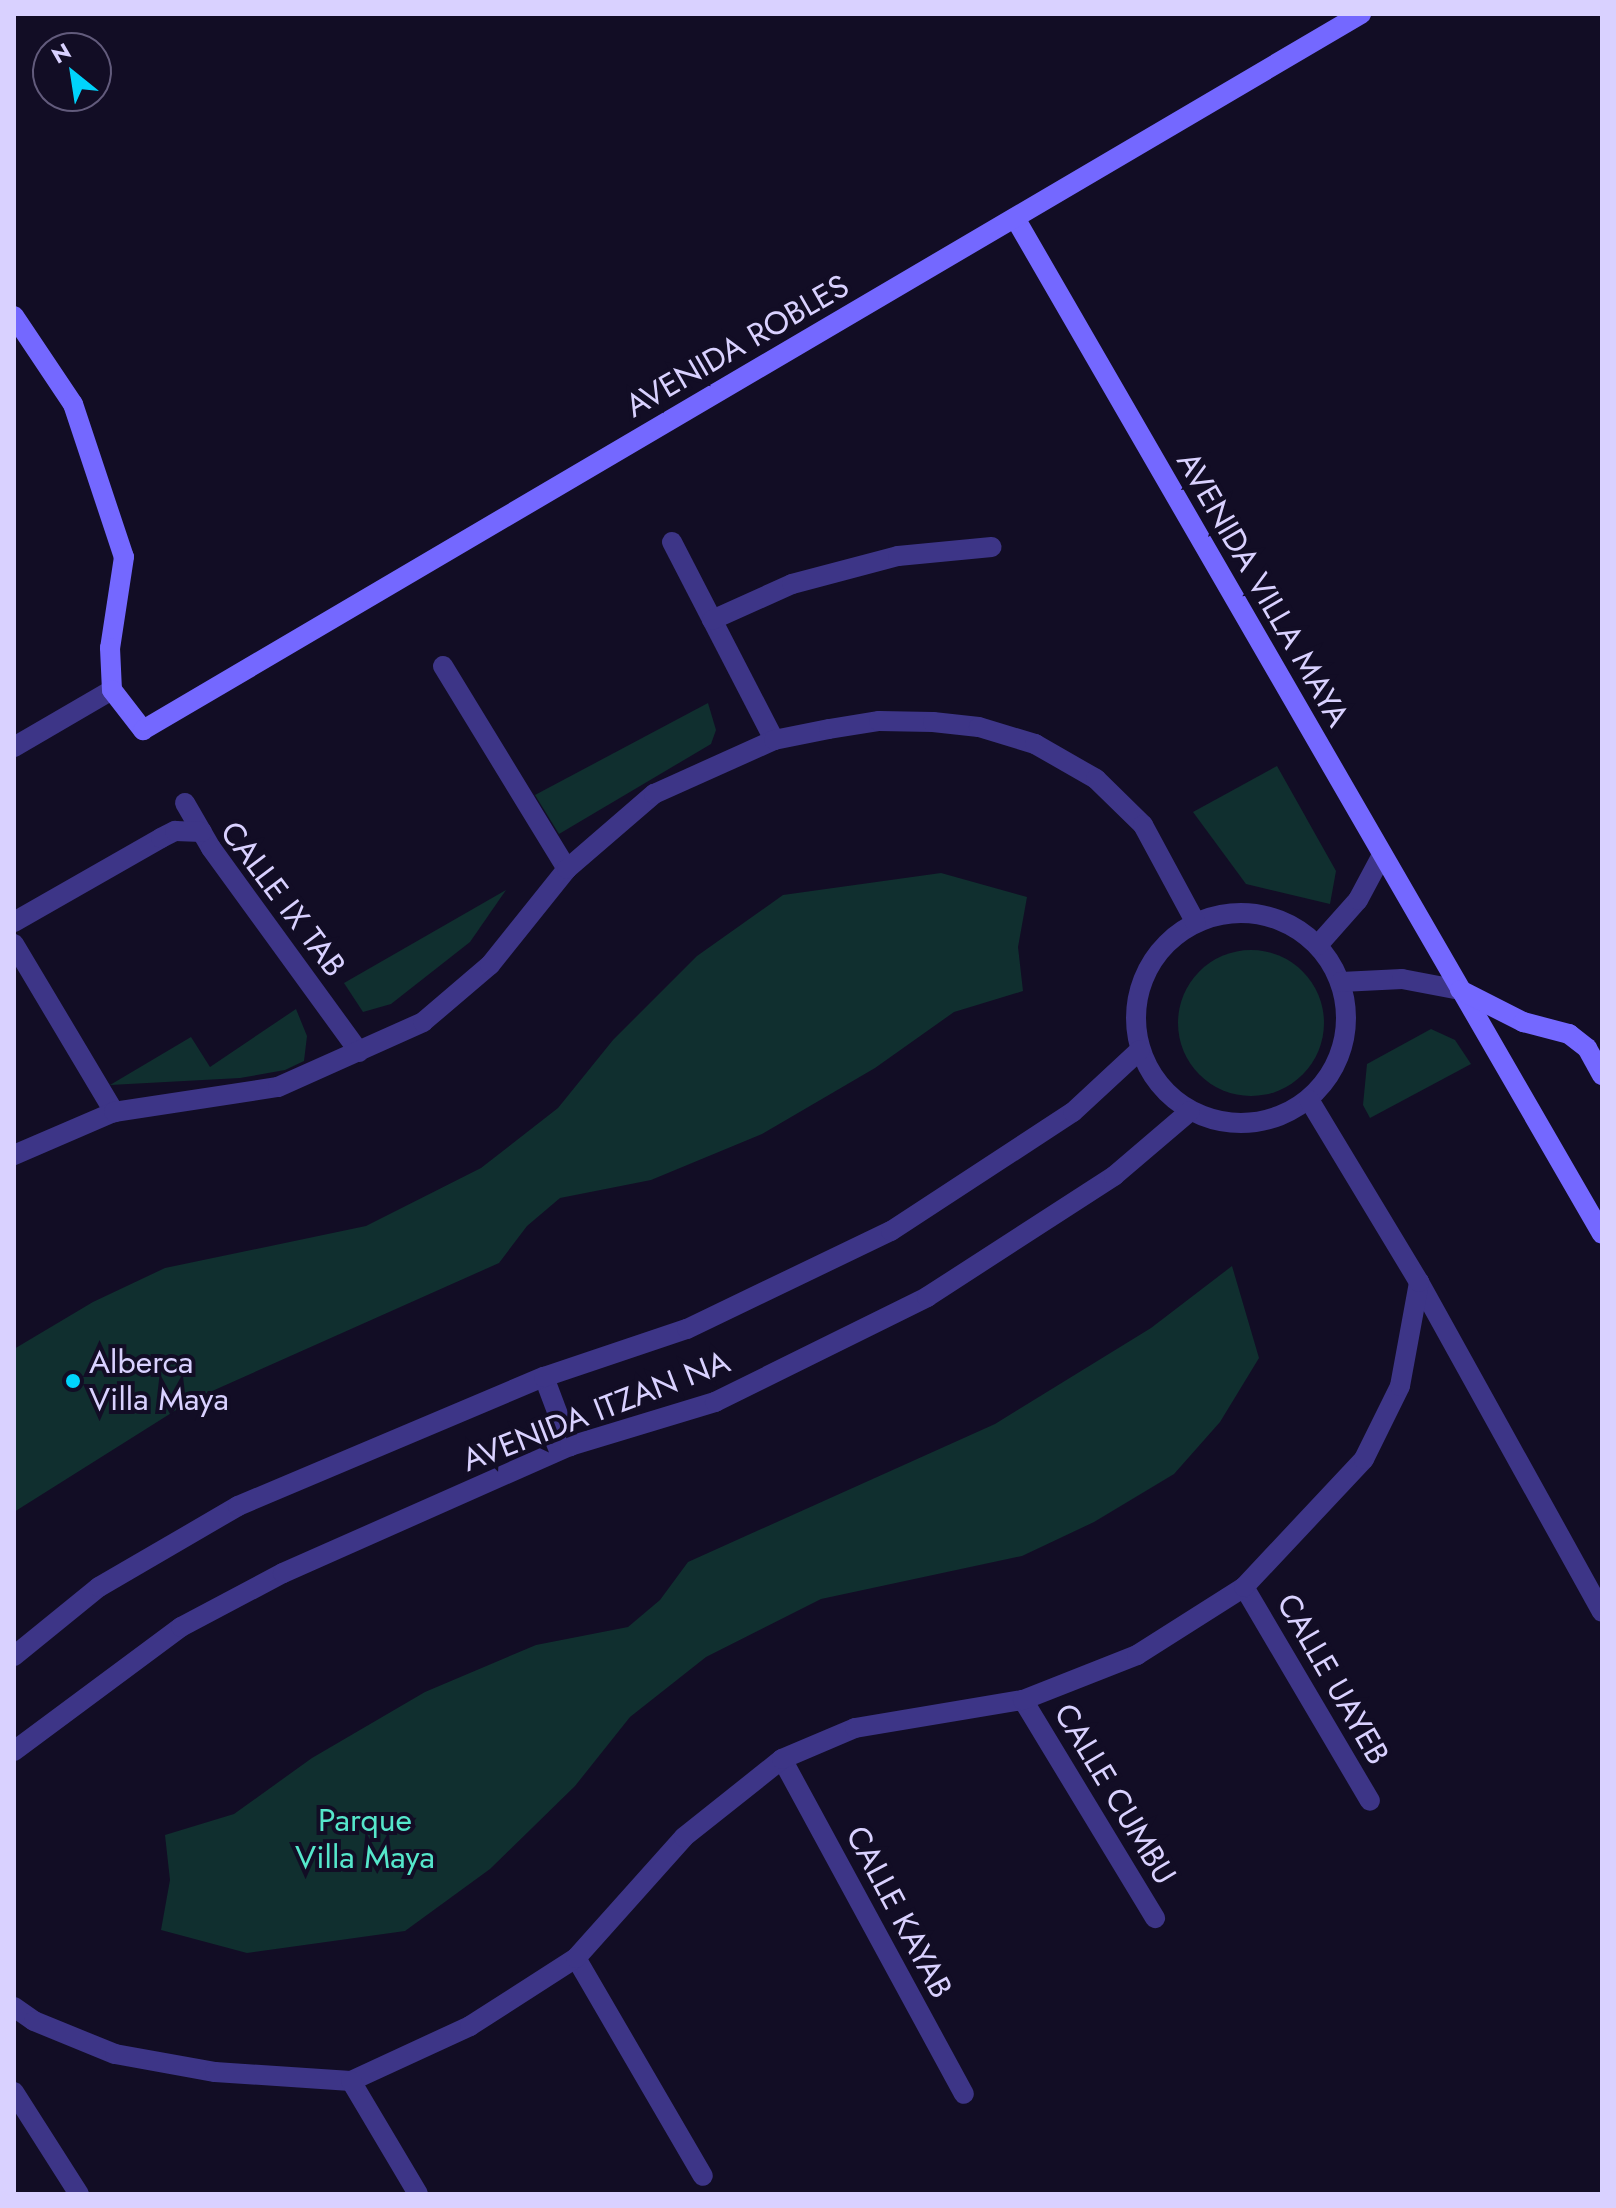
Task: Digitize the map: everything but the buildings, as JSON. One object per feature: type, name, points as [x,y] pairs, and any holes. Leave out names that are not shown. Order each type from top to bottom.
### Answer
[{"type":"main road","name":"AVENIDA ROBLES","points":[[112,690],[143,730],[1361,14]]},
{"type":"main road","name":"AVENIDA VILLA MAYA","points":[[1015,218],[1602,1234]]},
{"type":"main road","points":[[14,316],[73,404],[124,557],[110,648],[112,690]]},
{"type":"main road","points":[[1460,990],[1523,1022],[1569,1034],[1587,1048],[1602,1075]]},
{"type":"street","points":[[672,542],[774,740]]},
{"type":"street","points":[[712,620],[792,584],[898,556],[992,547]]},
{"type":"street","points":[[443,666],[567,869]]},
{"type":"street","points":[[14,747],[112,690]]},
{"type":"street","points":[[14,1155],[114,1112],[278,1087],[423,1022],[490,965],[567,869],[654,794],[774,740],[893,721],[979,727],[1035,744],[1096,779],[1143,825],[1196,923]]},
{"type":"street","points":[[185,803],[202,832]]},
{"type":"street","name":"CALLE IX TAB","points":[[14,922],[175,831],[202,832],[359,1052]]},
{"type":"street","points":[[1318,945],[1358,900],[1382,855]]},
{"type":"street","points":[[1227,914],[1260,914],[1291,925],[1318,945],[1341,982],[1348,1013],[1344,1045],[1331,1075],[1309,1100],[1282,1116],[1251,1124],[1220,1122],[1190,1111],[1152,1075],[1140,1050],[1135,1021],[1139,991],[1151,963],[1171,940],[1196,923],[1227,914]]},
{"type":"street","points":[[14,944],[114,1112]]},
{"type":"street","points":[[1341,982],[1402,979],[1460,990]]},
{"type":"street","name":"AVENIDA ITZAN NA","points":[[14,1656],[99,1587],[238,1506],[544,1377],[687,1329],[891,1231],[1073,1112],[1140,1050]]},
{"type":"street","points":[[1309,1100],[1419,1282],[1602,1612]]},
{"type":"street","name":"AVENIDA ITZAN NA","points":[[14,1751],[181,1627],[283,1573],[570,1446],[715,1402],[927,1297],[1114,1176],[1190,1111]]},
{"type":"street","points":[[14,2007],[34,2021],[115,2054],[215,2072],[351,2081],[470,2026],[576,1958],[684,1837],[782,1759],[855,1728],[1023,1700],[1137,1655],[1244,1587],[1364,1459],[1400,1386],[1419,1282]]},
{"type":"street","points":[[544,1377],[570,1446]]},
{"type":"street","name":"CALLE UAYEB","points":[[1244,1587],[1370,1801]]},
{"type":"street","name":"CALLE CUMBU","points":[[1023,1700],[1155,1918]]},
{"type":"street","name":"CALLE KAYAB","points":[[782,1759],[964,2094]]},
{"type":"street","points":[[576,1958],[703,2176]]},
{"type":"street","points":[[351,2081],[418,2194]]},
{"type":"street","points":[[14,2092],[79,2194]]},
{"type":"green space","points":[[708,703],[716,730],[711,744],[559,834],[535,795]]},
{"type":"green space","points":[[1277,766],[1336,871],[1330,904],[1246,884],[1193,812]]},
{"type":"green space","points":[[941,873],[1027,897],[1018,947],[1023,991],[954,1012],[875,1068],[762,1134],[651,1180],[560,1198],[527,1226],[499,1263],[192,1400],[14,1512],[14,1349],[93,1302],[165,1268],[366,1226],[481,1168],[558,1108],[613,1040],[697,956],[783,895]]},
{"type":"green space","points":[[506,890],[470,942],[391,1004],[363,1012],[344,983]]},
{"type":"green space","points":[[1251,950],[1279,955],[1303,971],[1319,995],[1324,1023],[1319,1051],[1303,1075],[1279,1091],[1251,1096],[1223,1091],[1199,1075],[1183,1051],[1178,1023],[1183,995],[1199,971],[1223,955]]},
{"type":"green space","points":[[296,1009],[307,1036],[304,1061],[285,1070],[240,1078],[110,1085],[191,1037],[210,1067]]},
{"type":"green space","points":[[1431,1029],[1455,1040],[1471,1064],[1370,1118],[1363,1105],[1367,1064]]},
{"type":"green space","name":"Parque Villa Maya","points":[[1232,1266],[1259,1358],[1220,1422],[1174,1474],[1094,1522],[1022,1556],[821,1599],[706,1657],[630,1717],[575,1786],[490,1869],[405,1931],[247,1953],[161,1930],[170,1880],[165,1835],[234,1814],[312,1758],[425,1692],[536,1645],[628,1627],[660,1600],[688,1562],[995,1424],[1151,1328]]},
{"type":"place","name":"Alberca Villa Maya","points":[[73,1381]]}]
